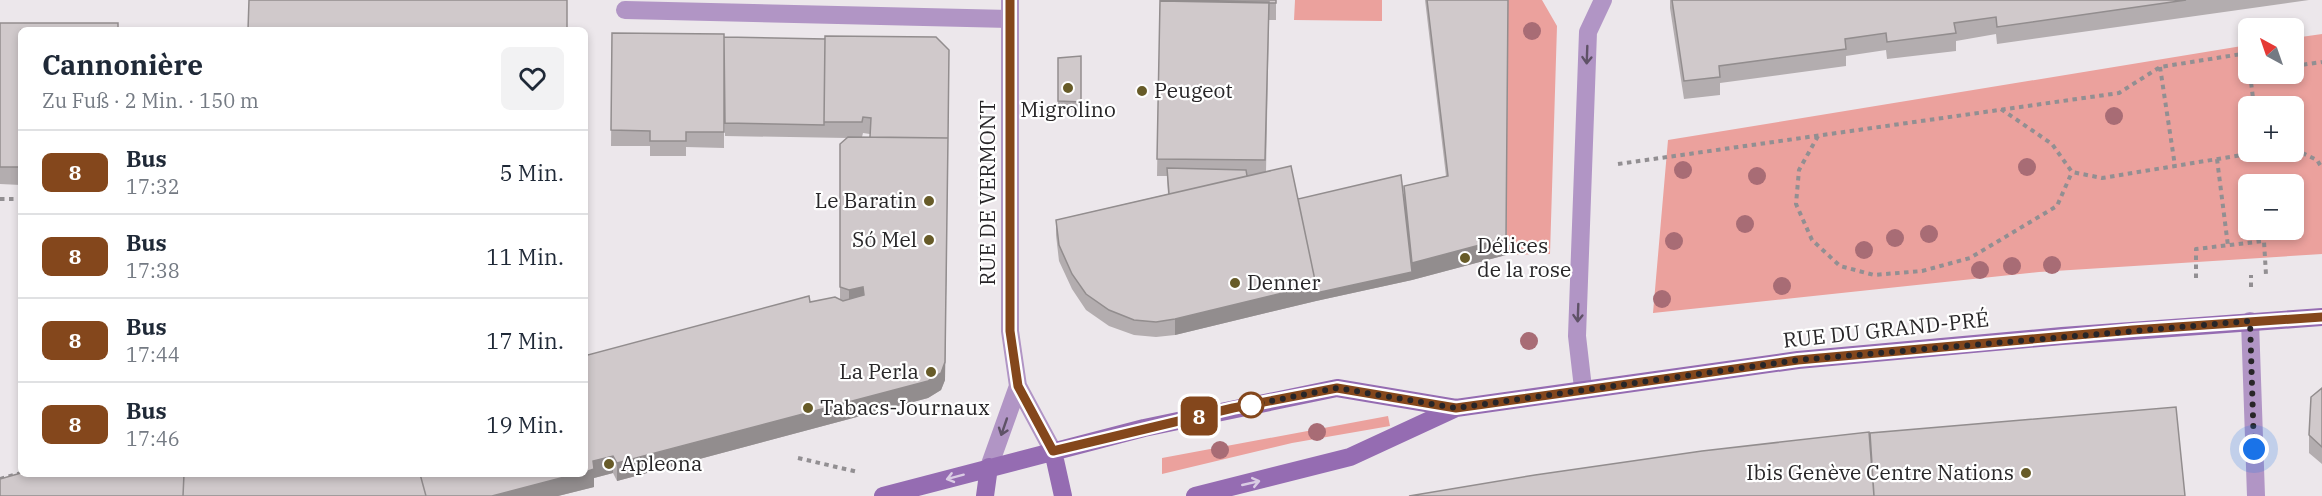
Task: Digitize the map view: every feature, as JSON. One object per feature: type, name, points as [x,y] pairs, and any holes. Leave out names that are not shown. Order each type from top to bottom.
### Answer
[{"type":"main road","name":"RUE DU GRAND-PRÉ","points":[[1194,496],[1350,457],[1456,408],[1583,388],[1798,360],[2250,321],[2322,317]]},
{"type":"main road","name":"RUE DU GRAND-PRÉ","points":[[883,496],[1053,451],[1222,411],[1337,388],[1456,408]]},
{"type":"main road","points":[[1053,451],[1063,496]]},
{"type":"main road","points":[[986,496],[989,468]]},
{"type":"street","name":"RUE DE VERMONT","points":[[1010,0],[1010,331],[1018,386],[1053,451]]},
{"type":"street","points":[[1583,388],[1577,336],[1588,32],[1603,0]]},
{"type":"street","points":[[625,10],[1010,19]]},
{"type":"street","points":[[2250,321],[2256,496]]},
{"type":"street","name":"RUE DE VERMONT","points":[[989,468],[1018,386]]},
{"type":"path","points":[[1614,164],[2119,93],[2160,67],[2238,55]]},
{"type":"path","points":[[2304,65],[2322,62]]},
{"type":"path","points":[[2160,67],[2175,166]]},
{"type":"path","points":[[2001,109],[2052,144],[2072,172],[2102,178],[2238,156]]},
{"type":"path","points":[[1819,135],[1798,171],[1796,204],[1812,240],[1840,266],[1874,275],[1922,271],[1970,258],[2057,206],[2072,172]]},
{"type":"path","points":[[2304,154],[2317,160],[2322,168]]},
{"type":"path","points":[[2217,159],[2228,246]]},
{"type":"path","points":[[0,199],[18,199]]},
{"type":"path","points":[[2196,278],[2196,249],[2264,241],[2266,275]]},
{"type":"path","points":[[0,479],[18,474]]},
{"type":"shaded area","points":[[1295,0],[1382,0],[1382,21],[1294,20]]},
{"type":"shaded area","points":[[1508,0],[1542,0],[1557,26],[1550,254],[1506,255]]},
{"type":"shaded area","points":[[2322,34],[2322,254],[2039,272],[1653,313],[1668,140],[2238,47],[2238,84],[2304,84],[2304,37]]},
{"type":"shaded area","points":[[1388,416],[1390,426],[1292,443],[1162,474],[1162,458]]},
{"type":"building","points":[[249,0],[567,0],[567,27],[248,27]]},
{"type":"building","points":[[1276,0],[1276,3],[1160,1]]},
{"type":"building","points":[[1427,0],[1508,0],[1506,238],[1412,263],[1404,186],[1448,176]]},
{"type":"building","points":[[1672,0],[2186,0],[1997,27],[1996,17],[1954,23],[1956,33],[1887,42],[1886,33],[1845,39],[1846,49],[1719,66],[1720,77],[1684,81]]},
{"type":"building","points":[[1160,1],[1269,2],[1265,160],[1157,159]]},
{"type":"building","points":[[0,23],[118,23],[118,27],[18,27],[18,167],[0,167]]},
{"type":"building","points":[[612,33],[724,34],[724,132],[686,132],[686,141],[650,141],[650,131],[611,130]]},
{"type":"building","points":[[825,36],[936,37],[949,50],[948,139],[870,137],[871,118],[863,117],[862,122],[824,122]]},
{"type":"building","points":[[724,37],[825,39],[824,125],[725,123]]},
{"type":"building","points":[[1081,56],[1081,102],[1058,101],[1058,58]]},
{"type":"building","points":[[848,137],[948,138],[945,362],[941,373],[928,381],[617,463],[613,456],[593,461],[594,469],[588,471],[588,355],[809,296],[810,302],[835,297],[843,301],[864,295],[863,287],[849,290],[840,287],[840,144]]},
{"type":"building","points":[[1291,166],[1316,285],[1175,319],[1156,322],[1134,320],[1109,310],[1086,294],[1072,274],[1059,245],[1056,220]]},
{"type":"building","points":[[1167,168],[1246,170],[1247,176],[1169,194]]},
{"type":"building","points":[[1401,175],[1412,272],[1316,293],[1298,199]]},
{"type":"building","points":[[2322,388],[2322,447],[2309,435],[2311,397]]},
{"type":"building","name":"Ibis Genève Centre Nations","points":[[2176,407],[2185,496],[1874,496],[1870,433]]},
{"type":"building","points":[[1869,432],[1874,496],[1409,496],[1702,451]]},
{"type":"building","points":[[18,474],[18,477],[184,477],[183,496],[0,496],[0,479]]},
{"type":"building","points":[[184,477],[421,477],[426,496],[183,496]]},
{"type":"building","points":[[421,477],[565,477],[492,496],[426,496]]},
{"type":"bus line","name":"8","points":[[1010,0],[1010,331],[1018,386],[1053,451],[1233,408],[1337,388],[1456,408],[1583,388],[1798,360],[2133,330],[2322,317]]},
{"type":"place","name":"Migrolino","points":[[1068,88]]},
{"type":"place","name":"Peugeot","points":[[1142,91]]},
{"type":"place","name":"Le Baratin","points":[[929,201]]},
{"type":"place","name":"Só Mel","points":[[929,240]]},
{"type":"place","name":"Délices de la rose","points":[[1465,258]]},
{"type":"place","name":"Denner","points":[[1235,283]]},
{"type":"place","name":"La Perla","points":[[931,372]]},
{"type":"place","name":"Tabacs-Journaux","points":[[808,408]]},
{"type":"place","name":"Apleona","points":[[609,464]]},
{"type":"place","name":"Ibis Genève Centre Nations","points":[[2026,473]]},
{"type":"route","points":[[1251,405],[1337,388],[1456,408],[1583,388],[1798,360],[2250,321],[2254,449]]}]
